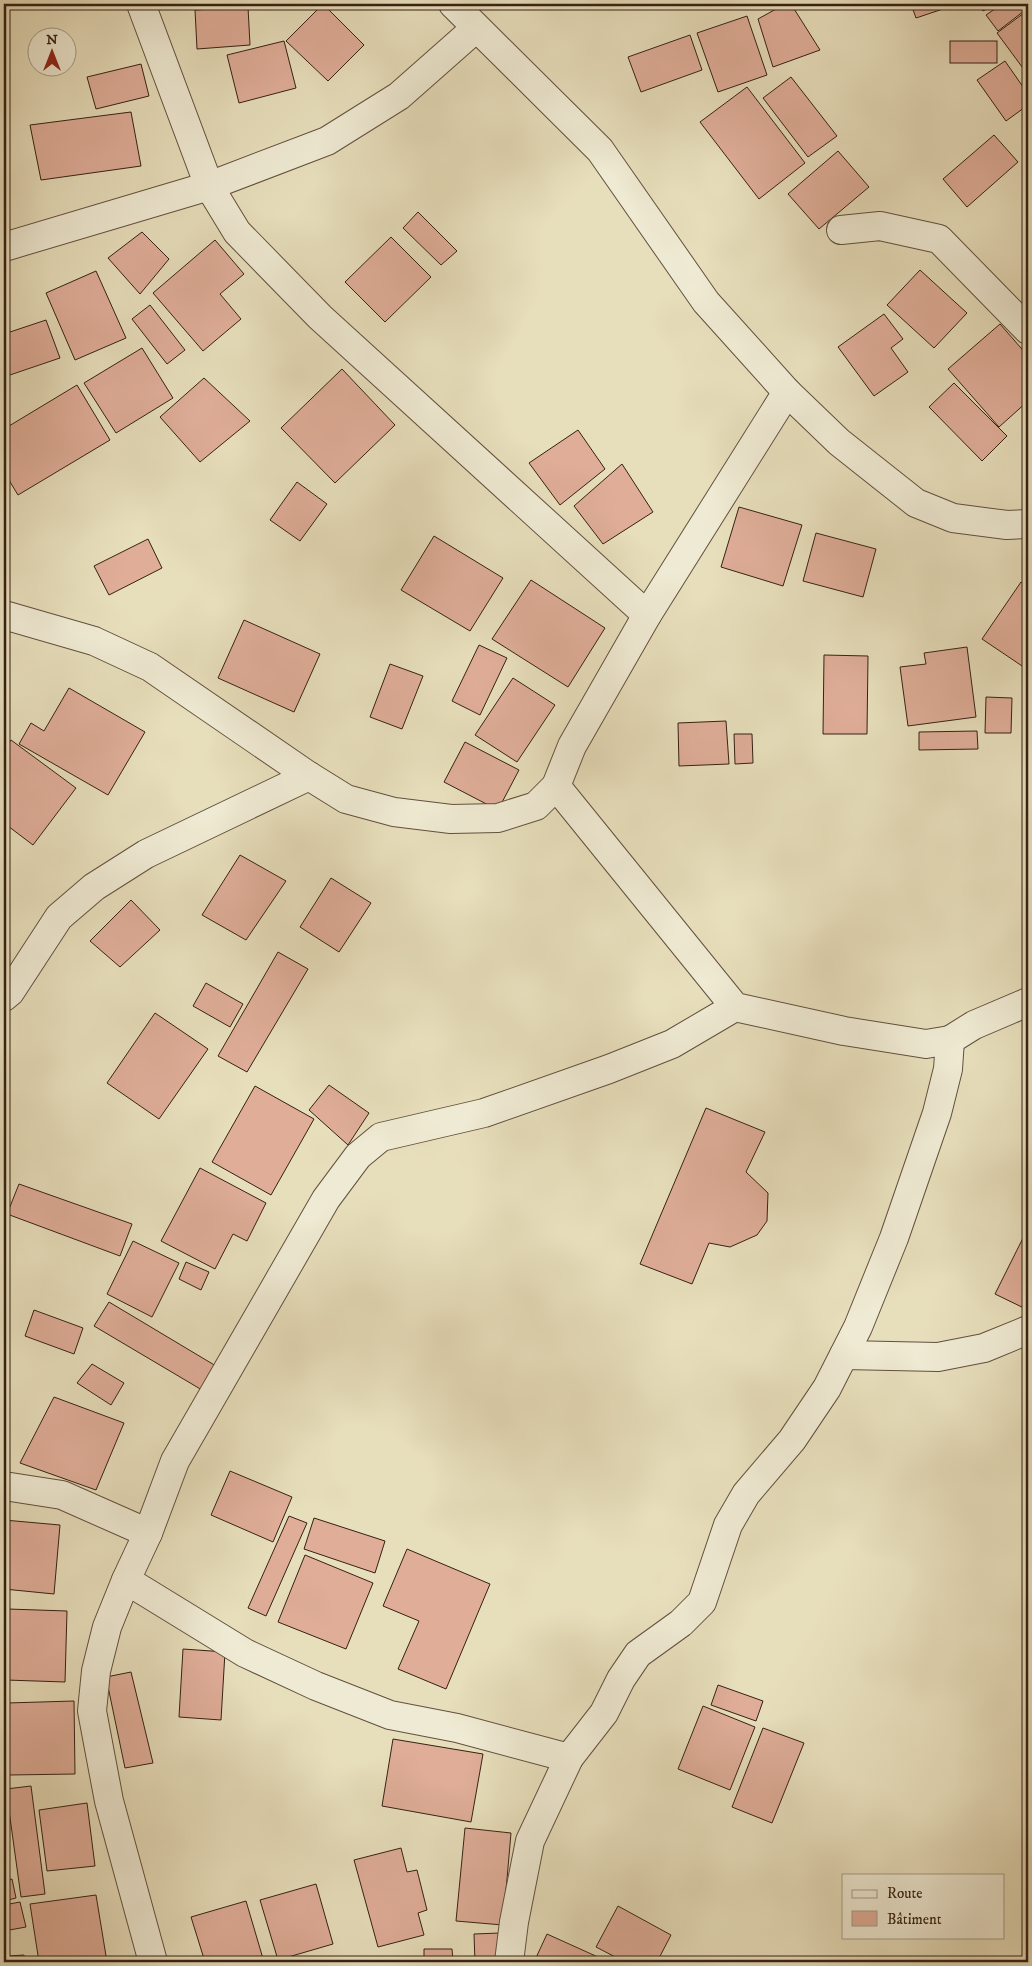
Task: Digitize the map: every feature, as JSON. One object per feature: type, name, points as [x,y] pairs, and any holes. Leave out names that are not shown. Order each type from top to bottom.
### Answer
[{"type":"street","points":[[141,4],[210,186],[237,232],[320,318],[647,615]]},
{"type":"street","points":[[453,4],[600,150],[706,302],[787,392],[839,442],[916,503],[953,518],[1007,525],[1028,524]]},
{"type":"street","points":[[4,247],[210,186],[327,141],[399,96],[476,28]]},
{"type":"street","points":[[841,230],[880,226],[939,239],[1028,330]]},
{"type":"street","points":[[4,615],[94,642],[150,667],[309,776],[346,799],[394,812],[451,819],[498,818],[536,806],[556,786],[572,746],[647,615],[787,392]]},
{"type":"street","points":[[4,997],[10,992],[59,917],[94,887],[146,854],[309,776]]},
{"type":"street","points":[[556,786],[735,1007],[852,1033],[926,1044],[950,1040],[974,1026],[1028,1002]]},
{"type":"street","points":[[153,1962],[109,1801],[92,1711],[96,1671],[107,1627],[148,1533],[175,1461],[326,1199],[358,1156],[381,1137],[484,1113],[609,1070],[672,1044],[735,1007]]},
{"type":"street","points":[[509,1962],[514,1922],[530,1841],[569,1758],[604,1713],[621,1679],[638,1654],[680,1623],[702,1602],[728,1524],[746,1494],[792,1440],[827,1388],[844,1355],[874,1288],[926,1148],[948,1070],[950,1040]]},
{"type":"street","points":[[844,1355],[938,1357],[984,1348],[1028,1330]]},
{"type":"street","points":[[4,1486],[62,1495],[148,1533]]},
{"type":"street","points":[[126,1580],[245,1653],[316,1686],[390,1716],[457,1728],[569,1758]]},
{"type":"building","points":[[323,4],[364,45],[328,81],[286,41]]},
{"type":"building","points":[[785,4],[791,4],[820,50],[773,67],[758,19]]},
{"type":"building","points":[[911,4],[958,4],[916,18]]},
{"type":"building","points":[[978,4],[996,4],[983,11]]},
{"type":"building","points":[[1002,4],[1019,4],[1024,11],[998,31],[986,15]]},
{"type":"building","points":[[248,7],[250,45],[197,49],[195,10]]},
{"type":"building","points":[[1028,10],[1028,75],[997,33]]},
{"type":"building","points":[[747,16],[767,75],[718,92],[697,33]]},
{"type":"building","points":[[690,35],[702,70],[641,92],[628,57]]},
{"type":"building","points":[[284,41],[296,88],[239,103],[227,55]]},
{"type":"building","points":[[950,41],[997,41],[997,63],[950,63]]},
{"type":"building","points":[[1005,61],[1028,94],[1028,105],[1006,121],[977,80]]},
{"type":"building","points":[[141,64],[149,96],[96,109],[87,77]]},
{"type":"building","points":[[791,77],[837,136],[808,157],[763,98]]},
{"type":"building","points":[[747,87],[805,163],[759,199],[700,122]]},
{"type":"building","points":[[131,112],[141,166],[41,180],[30,125]]},
{"type":"building","points":[[994,135],[1018,162],[967,207],[943,179]]},
{"type":"building","points":[[838,151],[869,187],[819,229],[788,194]]},
{"type":"building","points":[[418,212],[457,251],[441,265],[403,228]]},
{"type":"building","points":[[142,232],[169,259],[140,294],[108,258]]},
{"type":"building","points":[[391,237],[431,277],[385,322],[345,282]]},
{"type":"building","points":[[215,240],[244,274],[220,294],[241,319],[203,351],[153,293]]},
{"type":"building","points":[[920,270],[967,313],[934,348],[887,305]]},
{"type":"building","points":[[96,271],[126,338],[75,360],[46,293]]},
{"type":"building","points":[[150,305],[185,350],[167,364],[132,319]]},
{"type":"building","points":[[884,314],[903,339],[891,348],[908,372],[874,396],[838,347]]},
{"type":"building","points":[[46,320],[60,358],[4,377],[4,334]]},
{"type":"building","points":[[1000,324],[1028,356],[1028,401],[999,427],[948,369]]},
{"type":"building","points":[[142,348],[173,398],[116,433],[84,383]]},
{"type":"building","points":[[342,369],[395,425],[335,483],[281,428]]},
{"type":"building","points":[[204,378],[250,421],[200,462],[160,417]]},
{"type":"building","points":[[954,383],[1007,436],[982,461],[929,407]]},
{"type":"building","points":[[77,385],[110,440],[18,495],[4,472],[4,429]]},
{"type":"building","points":[[1028,429],[1028,443],[1022,437]]},
{"type":"building","points":[[578,430],[605,469],[560,505],[529,463]]},
{"type":"building","points":[[622,464],[653,512],[603,544],[574,506]]},
{"type":"building","points":[[297,482],[327,504],[300,541],[270,520]]},
{"type":"building","points":[[739,507],[802,525],[783,586],[721,567]]},
{"type":"building","points":[[816,533],[876,549],[863,597],[803,581]]},
{"type":"building","points":[[434,536],[503,578],[470,631],[401,590]]},
{"type":"building","points":[[148,539],[162,568],[109,595],[94,566]]},
{"type":"building","points":[[531,580],[605,628],[568,687],[492,639]]},
{"type":"building","points":[[1021,582],[1028,587],[1028,670],[982,639]]},
{"type":"building","points":[[244,620],[320,654],[294,712],[218,678]]},
{"type":"building","points":[[479,645],[507,658],[480,715],[452,701]]},
{"type":"building","points":[[967,647],[976,717],[908,726],[900,667],[926,664],[924,653]]},
{"type":"building","points":[[824,655],[868,656],[867,734],[823,734]]},
{"type":"building","points":[[390,664],[423,676],[402,729],[370,717]]},
{"type":"building","points":[[513,678],[555,705],[517,762],[475,735]]},
{"type":"building","points":[[69,688],[145,732],[108,795],[19,744],[31,723],[44,731]]},
{"type":"building","points":[[986,697],[1012,698],[1011,733],[985,733]]},
{"type":"building","points":[[726,721],[729,764],[679,766],[678,723]]},
{"type":"building","points":[[977,731],[978,749],[919,750],[919,732]]},
{"type":"building","points":[[734,734],[752,734],[753,763],[735,764]]},
{"type":"building","points":[[11,740],[76,788],[33,845],[4,823],[4,750]]},
{"type":"building","points":[[465,742],[519,770],[498,810],[444,782]]},
{"type":"building","points":[[240,855],[286,881],[246,940],[202,915]]},
{"type":"building","points":[[331,878],[371,903],[339,952],[300,927]]},
{"type":"building","points":[[131,900],[160,930],[120,967],[90,941]]},
{"type":"building","points":[[278,952],[308,969],[247,1072],[218,1056]]},
{"type":"building","points":[[206,983],[243,1004],[230,1027],[193,1006]]},
{"type":"building","points":[[155,1013],[208,1049],[159,1119],[107,1083]]},
{"type":"building","points":[[329,1085],[369,1113],[348,1145],[309,1110]]},
{"type":"building","points":[[255,1086],[314,1119],[271,1195],[212,1162]]},
{"type":"building","points":[[706,1108],[765,1132],[746,1172],[768,1193],[767,1221],[757,1235],[730,1247],[709,1243],[692,1284],[640,1264]]},
{"type":"building","points":[[200,1168],[266,1203],[247,1241],[233,1234],[215,1269],[161,1241]]},
{"type":"building","points":[[19,1184],[132,1224],[120,1256],[7,1214]]},
{"type":"building","points":[[1028,1228],[1028,1310],[995,1294]]},
{"type":"building","points":[[133,1241],[179,1263],[152,1317],[107,1294]]},
{"type":"building","points":[[186,1262],[209,1272],[201,1290],[179,1279]]},
{"type":"building","points":[[109,1302],[216,1366],[202,1390],[94,1326]]},
{"type":"building","points":[[34,1310],[83,1328],[74,1354],[25,1336]]},
{"type":"building","points":[[92,1364],[124,1383],[111,1405],[77,1383]]},
{"type":"building","points":[[54,1397],[124,1423],[96,1490],[20,1463]]},
{"type":"building","points":[[230,1471],[292,1497],[273,1542],[211,1515]]},
{"type":"building","points":[[289,1516],[307,1523],[266,1616],[248,1608]]},
{"type":"building","points":[[314,1518],[385,1541],[375,1573],[304,1549]]},
{"type":"building","points":[[4,1520],[60,1525],[54,1594],[4,1589]]},
{"type":"building","points":[[407,1549],[490,1584],[446,1689],[398,1669],[419,1621],[383,1606]]},
{"type":"building","points":[[305,1555],[373,1583],[346,1649],[278,1622]]},
{"type":"building","points":[[8,1609],[67,1611],[65,1682],[6,1680]]},
{"type":"building","points":[[183,1649],[225,1652],[221,1720],[179,1717]]},
{"type":"building","points":[[131,1672],[153,1763],[125,1768],[106,1677]]},
{"type":"building","points":[[718,1685],[763,1701],[756,1721],[711,1705]]},
{"type":"building","points":[[74,1701],[75,1774],[9,1775],[7,1703]]},
{"type":"building","points":[[703,1706],[755,1727],[730,1790],[678,1769]]},
{"type":"building","points":[[763,1728],[804,1743],[772,1823],[732,1807]]},
{"type":"building","points":[[393,1739],[483,1754],[471,1822],[382,1806]]},
{"type":"building","points":[[31,1786],[45,1894],[21,1897],[6,1789]]},
{"type":"building","points":[[87,1803],[95,1866],[47,1871],[39,1810]]},
{"type":"building","points":[[4,1815],[7,1830],[4,1831]]},
{"type":"building","points":[[465,1828],[511,1833],[503,1925],[456,1921]]},
{"type":"building","points":[[401,1848],[407,1872],[417,1870],[427,1910],[418,1913],[424,1935],[378,1947],[354,1860]]},
{"type":"building","points":[[12,1879],[16,1898],[4,1901],[4,1881]]},
{"type":"building","points":[[316,1884],[333,1944],[278,1960],[260,1900]]},
{"type":"building","points":[[96,1895],[107,1962],[39,1962],[30,1904]]},
{"type":"building","points":[[246,1901],[264,1962],[205,1962],[191,1917]]},
{"type":"building","points":[[20,1902],[26,1927],[4,1931],[4,1905]]},
{"type":"building","points":[[618,1906],[671,1935],[657,1962],[625,1962],[596,1947]]},
{"type":"building","points":[[500,1933],[502,1962],[475,1962],[474,1934]]},
{"type":"building","points":[[547,1934],[609,1962],[534,1962]]},
{"type":"building","points":[[424,1949],[452,1949],[453,1962],[424,1962]]},
{"type":"building","points":[[24,1955],[25,1962],[8,1962],[8,1956]]}]
